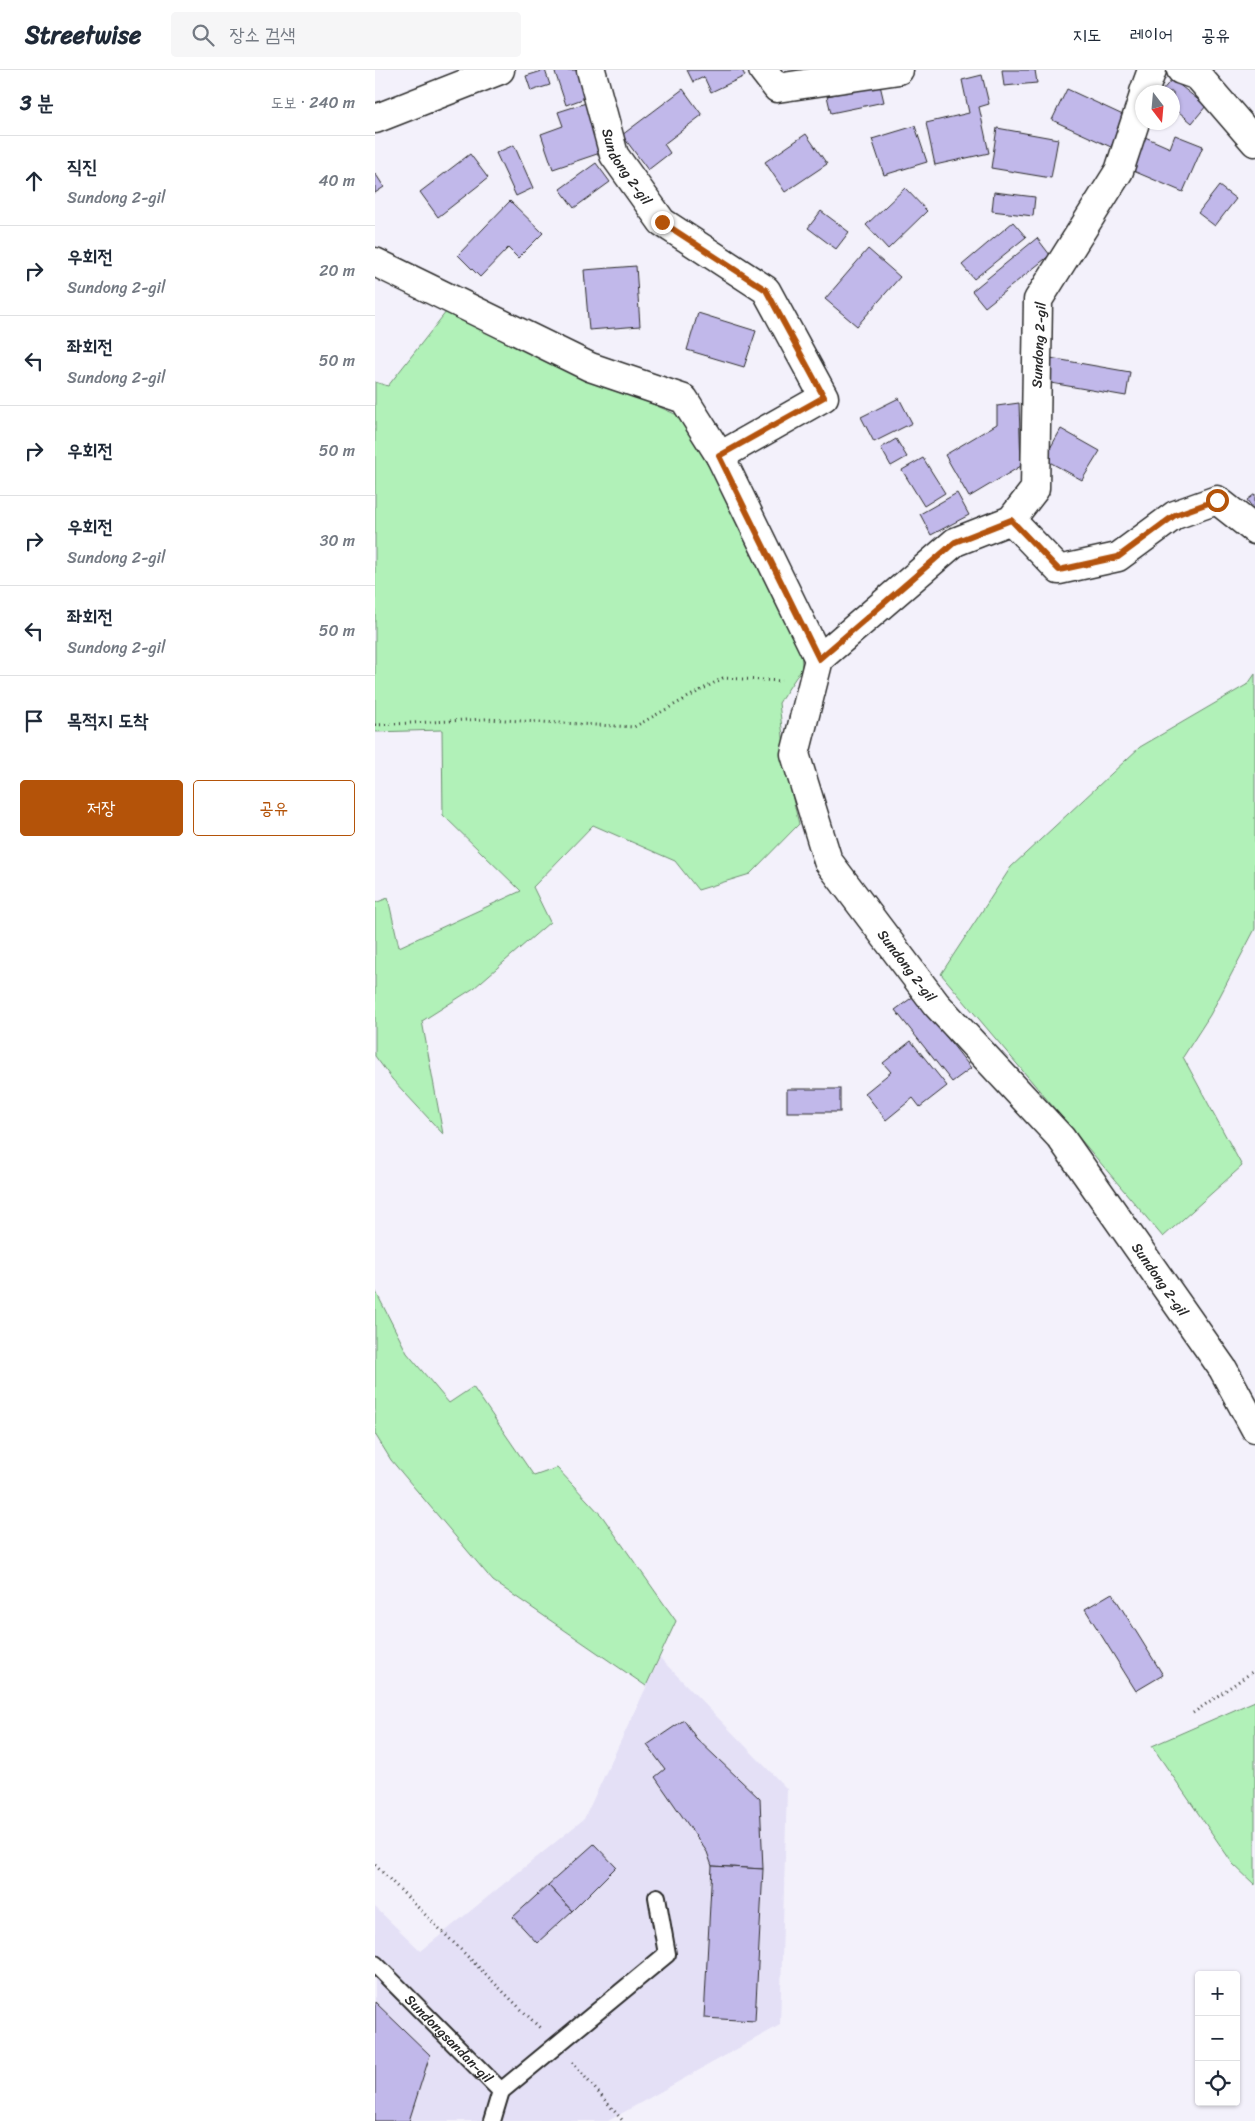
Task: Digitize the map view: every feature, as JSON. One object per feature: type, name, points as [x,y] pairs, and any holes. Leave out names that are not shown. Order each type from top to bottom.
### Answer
[{"type":"street","points":[[375,119],[501,70]]},
{"type":"street","name":"Sundong 2-gil","points":[[591,70],[614,155],[662,222],[766,290],[824,397],[719,456]]},
{"type":"street","points":[[763,70],[777,88],[899,70]]},
{"type":"street","points":[[1147,85],[1152,70]]},
{"type":"street","points":[[1181,70],[1198,76],[1255,142]]},
{"type":"street","name":"Sundong 2-gil","points":[[1011,520],[1035,489],[1038,300],[1119,171],[1135,122]]},
{"type":"street","points":[[375,262],[590,367],[684,400],[719,456],[816,671],[955,542],[1011,520],[1059,570],[1118,557],[1175,515],[1217,500],[1255,530]]},
{"type":"street","name":"Sundong 2-gil","points":[[816,671],[795,754],[828,861],[936,1004],[1061,1138],[1223,1369],[1255,1428]]},
{"type":"lane","points":[[501,2091],[667,1954],[657,1897]]},
{"type":"lane","name":"Sundongsandan-gil","points":[[375,1964],[501,2091],[492,2121]]},
{"type":"path","points":[[375,725],[485,719],[634,727],[723,678],[816,671]]},
{"type":"path","points":[[1193,1713],[1255,1670]]},
{"type":"path","points":[[375,1865],[557,2045],[623,2121]]},
{"type":"shaded area","points":[[660,1658],[787,1789],[780,2025],[608,2121],[375,2121],[375,1907],[421,1951],[584,1819]]},
{"type":"green space","points":[[446,312],[693,422],[801,647],[802,668],[779,703],[788,779],[799,824],[750,874],[698,890],[675,861],[593,825],[533,887],[550,922],[474,988],[422,1021],[443,1134],[392,1079],[375,1056],[375,903],[388,898],[399,947],[521,891],[443,815],[442,730],[375,732],[375,382],[388,386]]},
{"type":"green space","points":[[1255,674],[1255,929],[1210,1015],[1183,1057],[1242,1166],[1163,1237],[941,974],[1011,867],[1140,747],[1248,684]]},
{"type":"green space","points":[[375,1290],[407,1353],[449,1403],[473,1387],[534,1476],[557,1468],[602,1516],[676,1621],[646,1686],[493,1581],[391,1460],[375,1434]]},
{"type":"green space","points":[[1255,1701],[1255,1885],[1233,1864],[1152,1746]]},
{"type":"building","points":[[545,70],[550,85],[531,91],[526,76]]},
{"type":"building","points":[[578,70],[588,97],[566,105],[555,72]]},
{"type":"building","points":[[687,70],[742,70],[745,76],[711,92],[704,77],[693,82]]},
{"type":"building","points":[[1002,70],[1035,70],[1037,83],[1004,86]]},
{"type":"building","points":[[982,75],[989,104],[979,107],[989,153],[935,165],[926,123],[969,113],[962,80]]},
{"type":"building","points":[[1172,79],[1180,85],[1167,85]]},
{"type":"building","points":[[880,85],[884,102],[831,113],[827,96]]},
{"type":"building","points":[[1180,85],[1206,106],[1192,123],[1180,113]]},
{"type":"building","points":[[683,89],[702,115],[664,144],[670,153],[648,170],[622,135]]},
{"type":"building","points":[[1067,89],[1125,116],[1111,147],[1052,120]]},
{"type":"building","points":[[586,103],[603,152],[553,169],[541,134],[563,126],[558,112]]},
{"type":"building","points":[[915,126],[927,162],[884,175],[872,139]]},
{"type":"building","points":[[997,128],[1058,139],[1051,178],[991,168]]},
{"type":"building","points":[[806,134],[827,164],[785,192],[765,162]]},
{"type":"building","points":[[1175,135],[1203,146],[1183,192],[1131,170],[1145,137],[1170,148]]},
{"type":"building","points":[[514,145],[533,188],[516,196],[496,153]]},
{"type":"building","points":[[470,154],[488,178],[438,217],[420,192]]},
{"type":"building","points":[[596,163],[610,182],[574,208],[560,189]]},
{"type":"building","points":[[375,173],[384,187],[375,193]]},
{"type":"building","points":[[1219,186],[1236,199],[1215,226],[1198,213]]},
{"type":"building","points":[[905,188],[927,211],[888,249],[866,225]]},
{"type":"building","points":[[994,192],[1035,197],[1033,216],[992,211]]},
{"type":"building","points":[[510,201],[543,233],[518,258],[508,248],[480,277],[458,255]]},
{"type":"building","points":[[821,211],[849,232],[836,249],[808,228]]},
{"type":"building","points":[[1013,222],[1026,237],[974,279],[962,265]]},
{"type":"building","points":[[1037,238],[1050,255],[985,307],[972,291]]},
{"type":"building","points":[[868,249],[900,277],[857,326],[825,299]]},
{"type":"building","points":[[636,266],[640,326],[589,330],[584,270]]},
{"type":"building","points":[[698,313],[756,331],[744,367],[687,350]]},
{"type":"building","points":[[1050,358],[1130,372],[1126,396],[1045,382]]},
{"type":"building","points":[[899,398],[912,423],[874,442],[861,417]]},
{"type":"building","points":[[1019,403],[1021,466],[969,497],[945,455],[997,424],[997,406]]},
{"type":"building","points":[[1061,429],[1100,451],[1082,480],[1044,459]]},
{"type":"building","points":[[896,439],[907,457],[891,466],[881,448]]},
{"type":"building","points":[[923,458],[945,493],[924,506],[902,470]]},
{"type":"building","points":[[957,493],[969,515],[931,535],[920,514]]},
{"type":"building","points":[[1255,494],[1255,511],[1247,500]]},
{"type":"building","points":[[914,996],[971,1068],[952,1082],[895,1010]]},
{"type":"building","points":[[911,1041],[947,1086],[920,1107],[913,1098],[886,1120],[865,1093],[891,1072],[883,1063]]},
{"type":"building","points":[[787,1089],[840,1089],[840,1112],[787,1112]]},
{"type":"building","points":[[1112,1593],[1163,1675],[1136,1691],[1085,1609]]},
{"type":"building","points":[[684,1720],[696,1738],[760,1799],[763,1869],[712,1866],[707,1852],[655,1777],[665,1769],[647,1745]]},
{"type":"building","points":[[594,1844],[616,1867],[572,1911],[548,1885]]},
{"type":"building","points":[[712,1866],[763,1869],[755,2021],[704,2018]]},
{"type":"building","points":[[548,1885],[572,1911],[537,1943],[513,1917]]},
{"type":"building","points":[[375,2002],[430,2055],[409,2121],[375,2121]]},
{"type":"route","points":[[662,222],[766,290],[824,397],[719,456],[819,659],[955,542],[1011,520],[1059,570],[1118,557],[1175,515],[1217,500]]}]
